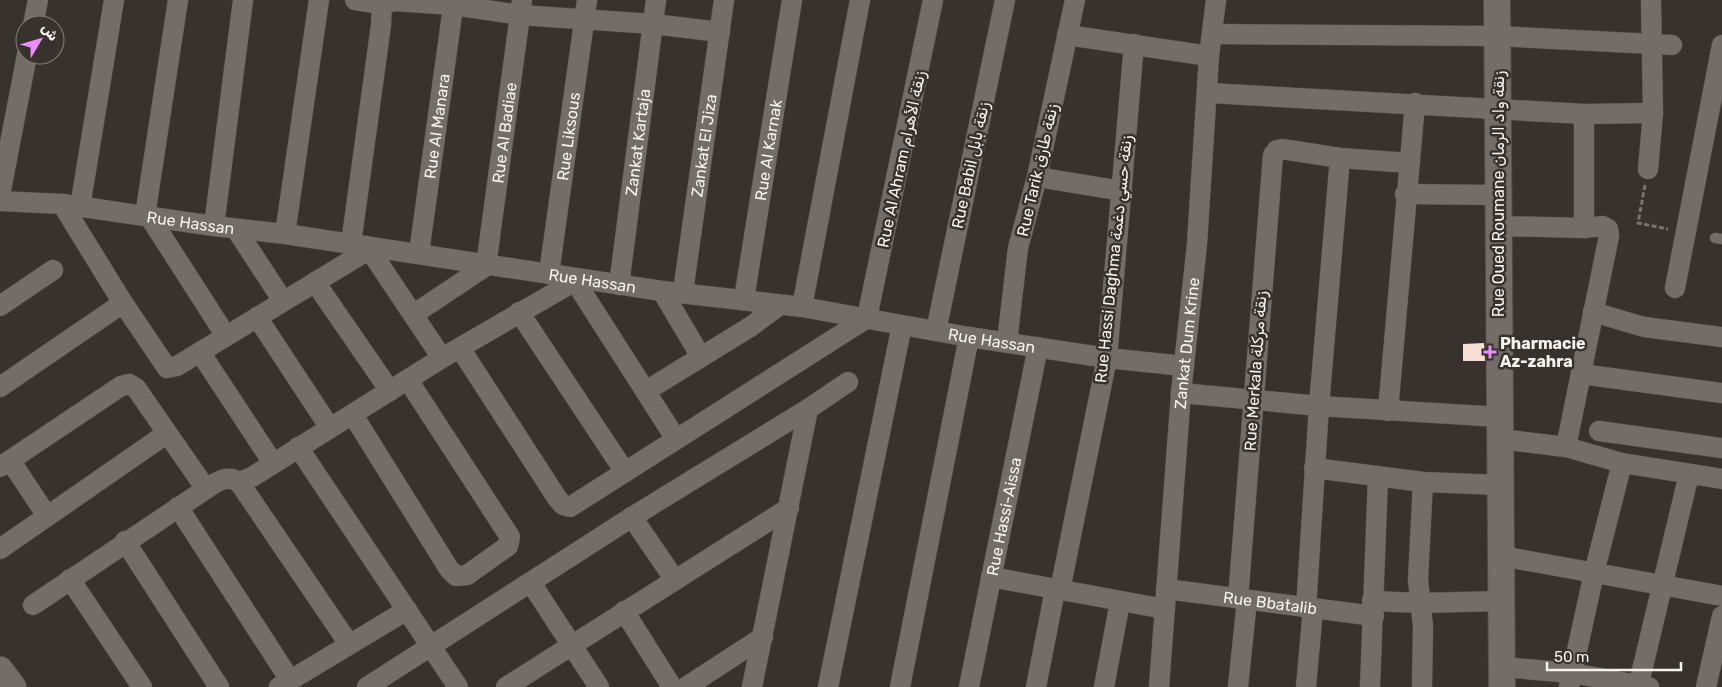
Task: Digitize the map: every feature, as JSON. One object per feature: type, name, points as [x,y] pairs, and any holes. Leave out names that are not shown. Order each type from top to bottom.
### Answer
[{"type":"street","points":[[35,15],[38,0]]},
{"type":"street","points":[[114,0],[71,205],[123,303],[164,366],[174,367],[200,352],[315,282],[363,246]]},
{"type":"street","points":[[178,0],[147,216],[226,336]]},
{"type":"street","points":[[214,226],[243,0]]},
{"type":"street","points":[[285,234],[319,0]]},
{"type":"street","points":[[355,0],[586,9],[653,24],[720,32]]},
{"type":"street","name":"Zankat Kartaja","points":[[619,285],[656,0]]},
{"type":"street","name":"Zankat El Jiza","points":[[683,292],[724,0]]},
{"type":"street","name":"Rue Al Karnak","points":[[744,299],[792,0]]},
{"type":"street","points":[[802,307],[860,0]]},
{"type":"street","name":"Rue Al Ahram زنقة الأهرام","points":[[867,318],[933,0]]},
{"type":"street","name":"Rue Babil زنقة بابل","points":[[936,331],[1005,0]]},
{"type":"street","name":"Rue Tarik زنقة طارق","points":[[1006,342],[1016,261],[1037,178],[1075,0]]},
{"type":"street","name":"Zankat Dum Krine","points":[[1159,687],[1181,393],[1197,244],[1209,93],[1210,56],[1216,0]]},
{"type":"street","name":"Rue Oued Roumane زنقة واد الرمان","points":[[1497,0],[1502,677]]},
{"type":"street","points":[[1648,169],[1653,113],[1651,0]]},
{"type":"street","points":[[382,2],[363,246],[414,314],[442,358]]},
{"type":"street","name":"Rue Al Manara","points":[[419,253],[453,3]]},
{"type":"street","name":"Rue Al Badiae","points":[[486,266],[521,7]]},
{"type":"street","name":"Rue Liksous","points":[[549,274],[586,9]]},
{"type":"street","points":[[1212,34],[1497,36],[1672,45]]},
{"type":"street","points":[[1067,35],[1210,56]]},
{"type":"street","name":"Rue Hassi Daghma زنقة حسي دغمة","points":[[1036,687],[1107,358],[1134,44]]},
{"type":"street","points":[[1675,288],[1722,45]]},
{"type":"street","points":[[0,195],[25,65]]},
{"type":"street","points":[[1209,93],[1415,103],[1584,114],[1653,113]]},
{"type":"street","points":[[1388,411],[1405,194],[1410,163],[1415,103]]},
{"type":"street","points":[[1584,114],[1584,228]]},
{"type":"street","name":"Rue Merkala زنقة مركلة","points":[[1238,687],[1252,400],[1271,163],[1274,152],[1282,149],[1340,158]]},
{"type":"street","points":[[1306,687],[1314,468],[1340,158],[1410,163]]},
{"type":"street","points":[[1037,178],[1122,191]]},
{"type":"street","points":[[1405,194],[1498,195]]},
{"type":"street","name":"Rue Hassan","points":[[0,200],[71,205],[236,229],[285,234],[419,253],[486,266],[574,279],[802,307],[968,337],[1107,358],[1184,366]]},
{"type":"street","points":[[1499,226],[1584,228],[1605,226],[1609,232],[1566,447]]},
{"type":"street","points":[[236,229],[283,301]]},
{"type":"street","points":[[414,314],[486,266]]},
{"type":"street","points":[[0,306],[53,270]]},
{"type":"street","points":[[240,482],[574,279],[676,439]]},
{"type":"street","points":[[315,282],[390,392]]},
{"type":"street","points":[[662,291],[701,357]]},
{"type":"street","points":[[0,387],[123,303]]},
{"type":"street","points":[[646,391],[750,327],[780,305]]},
{"type":"street","points":[[519,312],[625,472]]},
{"type":"street","points":[[1593,312],[1644,326],[1722,337]]},
{"type":"street","points":[[257,317],[330,428]]},
{"type":"street","points":[[460,348],[566,507],[575,504],[867,318]]},
{"type":"street","points":[[828,687],[902,325]]},
{"type":"street","points":[[900,687],[968,337]]},
{"type":"street","name":"Rue Hassi-Aissa","points":[[969,687],[1038,347]]},
{"type":"street","points":[[200,352],[273,463]]},
{"type":"street","points":[[1581,374],[1722,393]]},
{"type":"street","points":[[353,415],[449,569],[456,576],[467,575],[508,546],[510,537],[408,380]]},
{"type":"street","points":[[366,687],[848,382]]},
{"type":"street","points":[[47,516],[5,463],[125,384],[136,388],[166,434],[206,489]]},
{"type":"street","points":[[1181,393],[1388,411],[1500,428],[1622,463],[1722,479]]},
{"type":"street","points":[[752,687],[790,508],[808,409]]},
{"type":"street","points":[[1600,431],[1722,448]]},
{"type":"street","points":[[0,548],[166,434]]},
{"type":"street","points":[[298,447],[458,687]]},
{"type":"street","points":[[1570,680],[1594,573],[1622,463]]},
{"type":"street","points":[[1314,468],[1424,482],[1501,485]]},
{"type":"street","points":[[1502,677],[1642,686],[1689,474]]},
{"type":"street","points":[[1370,687],[1378,477]]},
{"type":"street","points":[[33,605],[125,541],[206,489],[225,478],[234,479],[240,482],[349,644]]},
{"type":"street","points":[[1422,687],[1423,626],[1418,572],[1424,482]]},
{"type":"street","points":[[178,507],[285,684],[407,610]]},
{"type":"street","points":[[518,684],[624,611],[790,508]]},
{"type":"street","points":[[632,517],[675,580]]},
{"type":"street","points":[[125,541],[219,687]]},
{"type":"street","points":[[1501,556],[1722,596]]},
{"type":"street","name":"Rue Bbatalib","points":[[991,577],[1120,602],[1165,599],[1243,600],[1310,609],[1373,608],[1421,603],[1502,601]]},
{"type":"street","points":[[70,579],[142,687]]},
{"type":"street","points":[[532,583],[599,687]]},
{"type":"street","points":[[1104,687],[1120,602]]},
{"type":"street","points":[[624,611],[672,687]]},
{"type":"street","points":[[1706,687],[1722,616]]},
{"type":"street","points":[[686,687],[764,637]]},
{"type":"street","points":[[0,670],[13,687]]},
{"type":"path","points":[[1648,169],[1638,223],[1685,233]]},
{"type":"building","points":[[1484,343],[1485,361],[1463,361],[1463,344]]},
{"type":"place","name":"Pharmacie Az-zahra","points":[[1490,352]]}]
